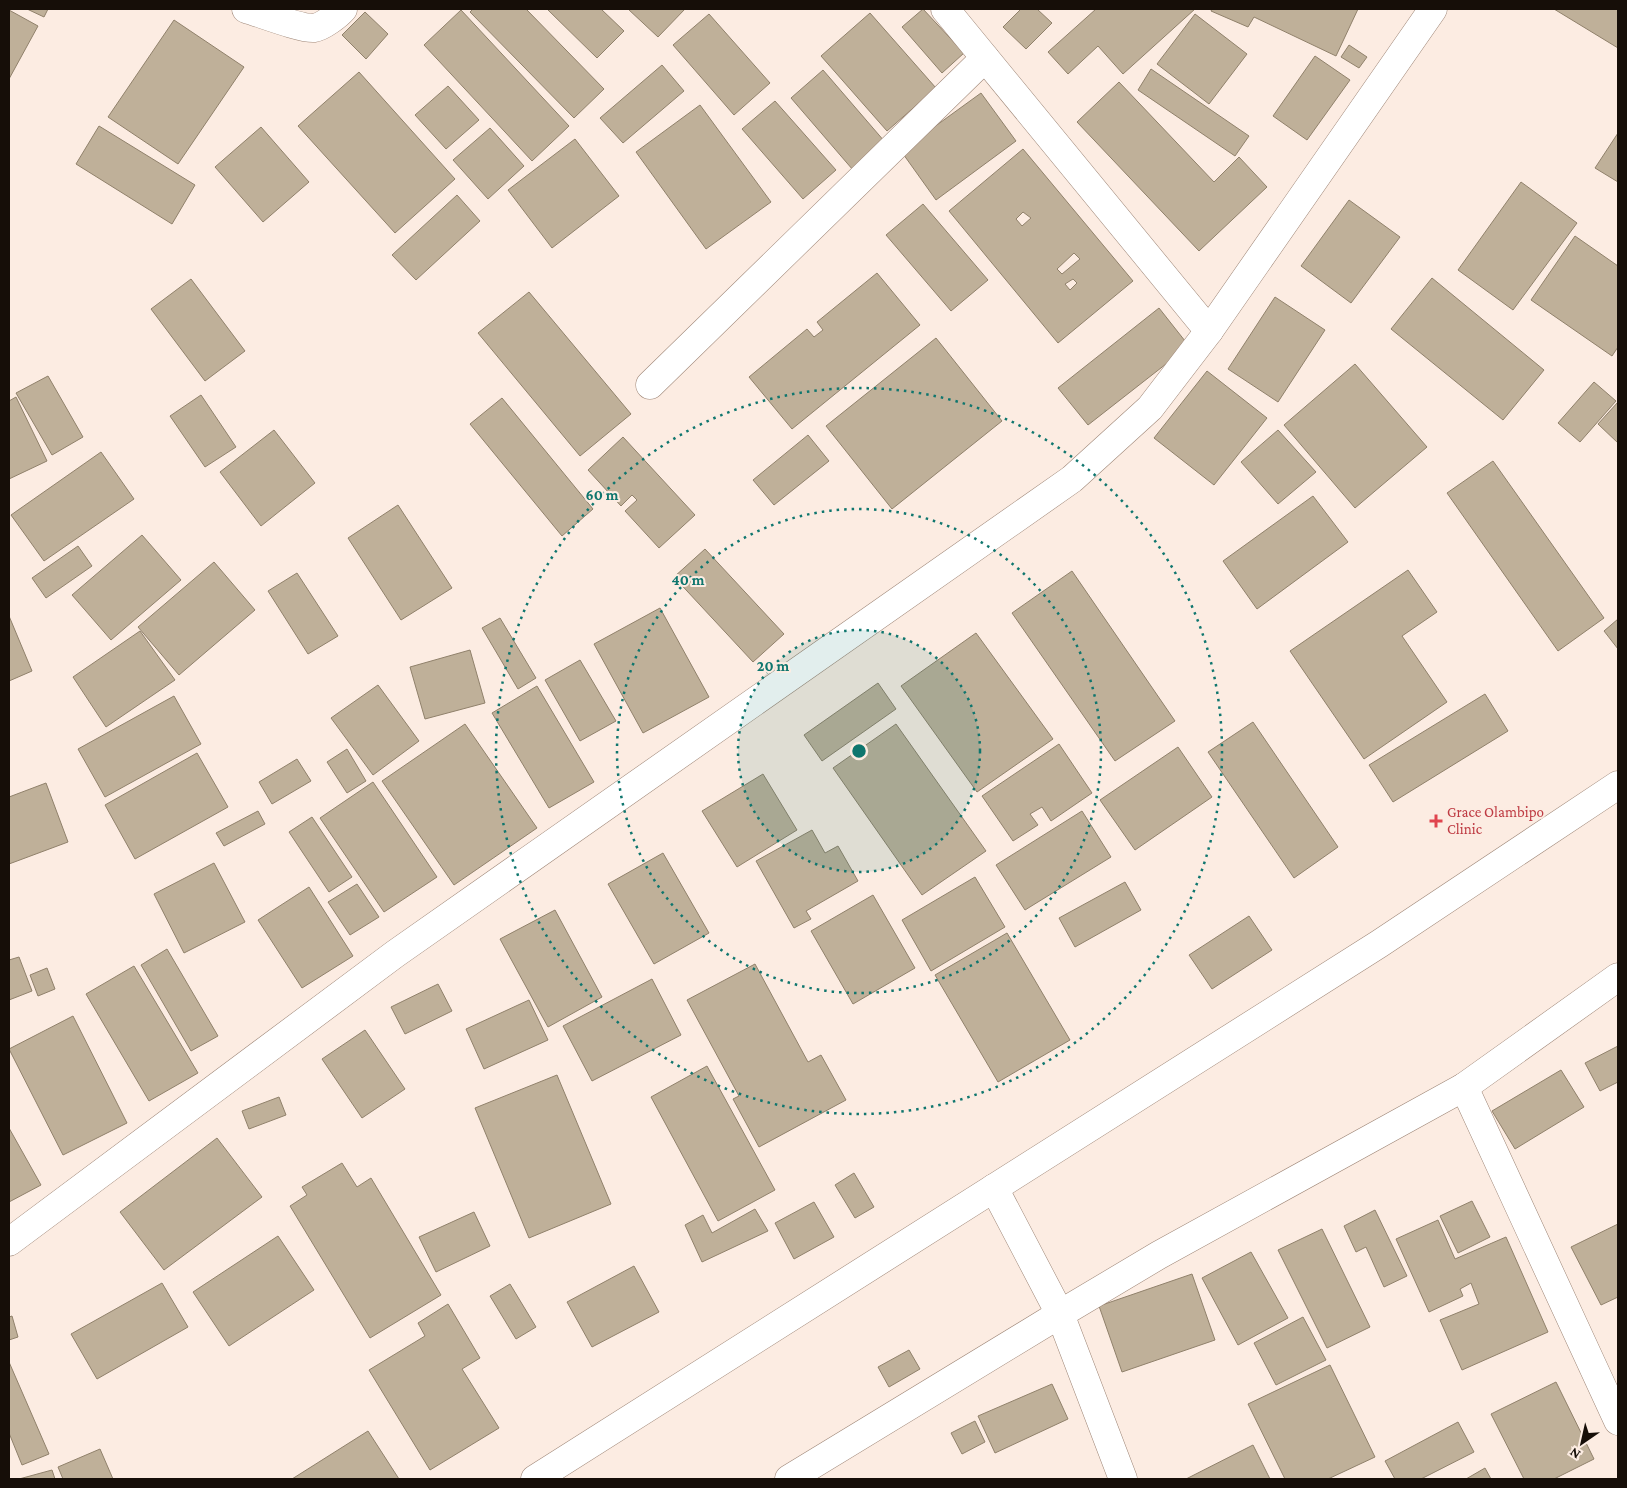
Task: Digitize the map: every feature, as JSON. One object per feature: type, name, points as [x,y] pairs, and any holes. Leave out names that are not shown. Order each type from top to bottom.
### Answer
[{"type":"street","points":[[246,9],[291,24],[314,28],[337,16],[343,9]]},
{"type":"street","points":[[946,9],[1209,331]]},
{"type":"street","points":[[9,1242],[395,954],[1072,479],[1150,408],[1209,331],[1433,9]]},
{"type":"street","points":[[650,385],[985,58]]},
{"type":"street","points":[[535,1479],[1371,949],[1618,785]]},
{"type":"street","points":[[789,1479],[1159,1255],[1464,1087],[1618,976]]},
{"type":"street","points":[[1464,1087],[1618,1421]]},
{"type":"street","points":[[994,1188],[1060,1314],[1123,1479]]},
{"type":"building","points":[[27,9],[48,9],[44,17]]},
{"type":"building","points":[[473,9],[526,9],[604,89],[574,118],[470,12]]},
{"type":"building","points":[[547,9],[601,9],[624,31],[597,58]]},
{"type":"building","points":[[628,9],[685,9],[658,37]]},
{"type":"building","points":[[923,9],[964,53],[942,73],[902,27]]},
{"type":"building","points":[[1021,9],[1037,9],[1052,23],[1026,49],[1003,27]]},
{"type":"building","points":[[1096,9],[1195,9],[1123,74],[1098,46],[1068,74],[1048,52]]},
{"type":"building","points":[[1212,9],[1358,9],[1336,56],[1254,17],[1248,27],[1211,11]]},
{"type":"building","points":[[1554,9],[1618,9],[1618,48]]},
{"type":"building","points":[[9,10],[38,26],[9,79]]},
{"type":"building","points":[[461,10],[569,126],[532,161],[424,45]]},
{"type":"building","points":[[365,12],[388,34],[366,59],[342,35]]},
{"type":"building","points":[[870,13],[936,88],[887,131],[821,56]]},
{"type":"building","points":[[709,14],[770,83],[734,115],[673,45]]},
{"type":"building","points":[[1195,14],[1247,54],[1209,104],[1157,64]]},
{"type":"building","points":[[174,20],[244,67],[178,164],[108,117]]},
{"type":"building","points":[[1349,45],[1367,57],[1359,68],[1341,57]]},
{"type":"building","points":[[1315,56],[1350,80],[1307,140],[1273,116]]},
{"type":"building","points":[[662,65],[684,91],[623,143],[600,118]]},
{"type":"building","points":[[1151,69],[1249,136],[1235,156],[1138,90]]},
{"type":"building","points":[[823,70],[885,142],[853,170],[791,98]]},
{"type":"building","points":[[359,72],[455,179],[395,233],[298,126]]},
{"type":"building","points":[[1119,82],[1214,182],[1239,157],[1267,187],[1199,251],[1077,122]]},
{"type":"building","points":[[448,86],[479,120],[446,149],[415,115]]},
{"type":"building","points":[[981,93],[1016,141],[936,200],[901,151]]},
{"type":"building","points":[[775,101],[836,170],[803,199],[742,129]]},
{"type":"building","points":[[700,105],[771,202],[706,249],[636,152]]},
{"type":"building","points":[[99,126],[195,185],[172,224],[76,164]]},
{"type":"building","points":[[261,127],[309,182],[263,222],[215,167]]},
{"type":"building","points":[[490,128],[524,166],[488,199],[453,160]]},
{"type":"building","points":[[1618,133],[1618,182],[1595,168]]},
{"type":"building","points":[[575,139],[619,196],[552,248],[508,190]]},
{"type":"building","points":[[1023,149],[1133,281],[1058,343],[949,211]],"holes":[[[1023,212],[1031,218],[1022,226],[1016,219]],[[1074,253],[1080,259],[1062,274],[1057,269]],[[1073,279],[1077,283],[1070,290],[1065,284]]]},
{"type":"building","points":[[1521,182],[1577,223],[1513,310],[1458,270]]},
{"type":"building","points":[[457,195],[480,221],[416,280],[392,255]]},
{"type":"building","points":[[1349,200],[1400,237],[1351,303],[1301,266]]},
{"type":"building","points":[[923,204],[988,280],[951,311],[886,235]]},
{"type":"building","points":[[1575,236],[1618,266],[1618,347],[1612,356],[1531,300]]},
{"type":"building","points":[[877,273],[920,325],[792,429],[749,377],[807,329],[814,337],[823,330],[817,322]]},
{"type":"building","points":[[1432,278],[1544,370],[1503,420],[1391,329]]},
{"type":"building","points":[[191,279],[245,351],[205,381],[151,309]]},
{"type":"building","points":[[529,292],[631,414],[580,456],[478,333]]},
{"type":"building","points":[[1275,297],[1325,330],[1278,402],[1228,369]]},
{"type":"building","points":[[1159,308],[1189,346],[1088,425],[1058,388]]},
{"type":"building","points":[[936,338],[1002,421],[892,509],[826,426]]},
{"type":"building","points":[[1355,364],[1427,447],[1355,508],[1284,425]]},
{"type":"building","points":[[1207,371],[1267,418],[1214,485],[1154,438]]},
{"type":"building","points":[[48,376],[83,437],[52,455],[16,393]]},
{"type":"building","points":[[1594,382],[1616,401],[1580,442],[1558,423]]},
{"type":"building","points":[[201,395],[236,447],[205,467],[170,416]]},
{"type":"building","points":[[16,397],[47,461],[9,479],[9,401]]},
{"type":"building","points":[[502,398],[593,509],[562,536],[470,424]]},
{"type":"building","points":[[1618,402],[1618,443],[1598,424]]},
{"type":"building","points":[[274,430],[315,483],[261,526],[220,472]]},
{"type":"building","points":[[1278,430],[1316,472],[1278,504],[1241,462]]},
{"type":"building","points":[[808,435],[829,461],[774,505],[753,480]]},
{"type":"building","points":[[623,437],[695,515],[659,548],[625,511],[637,500],[632,495],[621,506],[588,470]]},
{"type":"building","points":[[101,452],[134,499],[44,561],[11,515]]},
{"type":"building","points":[[1493,461],[1604,618],[1558,651],[1447,493]]},
{"type":"building","points":[[1313,496],[1348,542],[1257,609],[1223,561]]},
{"type":"building","points":[[398,505],[452,588],[401,620],[348,538]]},
{"type":"building","points":[[142,535],[181,580],[111,640],[72,595]]},
{"type":"building","points":[[78,546],[92,566],[46,598],[32,578]]},
{"type":"building","points":[[705,549],[784,634],[753,662],[674,577]]},
{"type":"building","points":[[214,562],[255,610],[179,675],[138,627]]},
{"type":"building","points":[[1408,570],[1437,612],[1402,636],[1447,702],[1364,759],[1290,651]]},
{"type":"building","points":[[1072,571],[1175,721],[1115,761],[1012,613]]},
{"type":"building","points":[[297,573],[338,636],[308,654],[268,591]]},
{"type":"building","points":[[660,608],[709,697],[643,733],[594,644]]},
{"type":"building","points":[[9,616],[32,671],[9,681]]},
{"type":"building","points":[[500,618],[536,678],[518,689],[482,628]]},
{"type":"building","points":[[1618,619],[1618,649],[1604,631]]},
{"type":"building","points":[[140,631],[175,680],[106,727],[73,677]]},
{"type":"building","points":[[976,633],[1053,739],[977,792],[901,686]]},
{"type":"building","points":[[470,650],[485,703],[425,719],[410,667]]},
{"type":"building","points":[[580,660],[616,721],[580,741],[545,680]]},
{"type":"building","points":[[878,683],[896,709],[822,761],[804,735]]},
{"type":"building","points":[[378,685],[419,741],[373,775],[331,718]]},
{"type":"building","points":[[537,686],[594,782],[549,808],[492,713]]},
{"type":"building","points":[[1485,694],[1508,731],[1393,802],[1369,765]]},
{"type":"building","points":[[174,696],[201,744],[105,797],[78,749]]},
{"type":"building","points":[[1253,722],[1338,847],[1294,878],[1208,752]]},
{"type":"building","points":[[465,724],[537,828],[454,885],[382,781]]},
{"type":"building","points":[[896,724],[986,851],[922,895],[833,768]]},
{"type":"building","points":[[1059,744],[1092,793],[1051,821],[1042,807],[1030,814],[1038,825],[1013,841],[982,796]]},
{"type":"building","points":[[1178,747],[1212,797],[1135,850],[1100,800]]},
{"type":"building","points":[[347,749],[366,781],[347,793],[327,762]]},
{"type":"building","points":[[197,753],[228,807],[135,859],[105,805]]},
{"type":"building","points":[[297,759],[311,781],[272,804],[259,782]]},
{"type":"building","points":[[763,774],[797,830],[737,867],[702,811]]},
{"type":"building","points":[[373,782],[437,877],[384,912],[320,818]]},
{"type":"building","points":[[46,783],[68,842],[9,864],[9,797]]},
{"type":"building","points":[[258,811],[265,824],[224,846],[216,833]]},
{"type":"building","points":[[1082,811],[1111,857],[1025,910],[996,865]]},
{"type":"building","points":[[312,817],[352,877],[329,892],[289,832]]},
{"type":"building","points":[[812,830],[825,853],[838,846],[858,881],[806,911],[811,919],[794,928],[756,861]]},
{"type":"building","points":[[663,853],[709,933],[654,964],[608,884]]},
{"type":"building","points":[[214,863],[245,922],[184,953],[154,894]]},
{"type":"building","points":[[975,877],[1005,927],[931,971],[902,920]]},
{"type":"building","points":[[1125,882],[1141,910],[1075,947],[1059,918]]},
{"type":"building","points":[[357,884],[379,917],[350,935],[328,902]]},
{"type":"building","points":[[309,887],[353,956],[302,988],[258,920]]},
{"type":"building","points":[[873,895],[915,968],[853,1004],[811,931]]},
{"type":"building","points":[[555,910],[602,997],[548,1027],[500,939]]},
{"type":"building","points":[[1249,916],[1272,950],[1212,989],[1189,955]]},
{"type":"building","points":[[1007,933],[1070,1040],[998,1082],[935,975]]},
{"type":"building","points":[[167,949],[218,1036],[191,1051],[141,965]]},
{"type":"building","points":[[19,957],[32,991],[9,1000],[9,960]]},
{"type":"building","points":[[755,964],[808,1062],[821,1055],[846,1100],[759,1147],[733,1099],[739,1096],[687,1000]]},
{"type":"building","points":[[134,966],[198,1073],[149,1101],[86,994]]},
{"type":"building","points":[[47,968],[55,989],[38,996],[30,975]]},
{"type":"building","points":[[652,979],[681,1035],[592,1081],[563,1026]]},
{"type":"building","points":[[438,984],[452,1011],[405,1034],[391,1007]]},
{"type":"building","points":[[529,1000],[548,1040],[484,1069],[466,1029]]},
{"type":"building","points":[[73,1016],[127,1123],[63,1155],[9,1049]]},
{"type":"building","points":[[365,1030],[405,1089],[362,1118],[322,1059]]},
{"type":"building","points":[[1618,1046],[1618,1082],[1600,1091],[1585,1063]]},
{"type":"building","points":[[707,1066],[775,1190],[718,1221],[651,1097]]},
{"type":"building","points":[[1561,1070],[1584,1107],[1515,1149],[1492,1111]]},
{"type":"building","points":[[557,1075],[611,1204],[529,1238],[475,1108]]},
{"type":"building","points":[[279,1097],[286,1115],[249,1129],[242,1111]]},
{"type":"building","points":[[9,1128],[41,1185],[9,1202]]},
{"type":"building","points":[[217,1138],[262,1197],[164,1270],[120,1212]]},
{"type":"building","points":[[342,1163],[357,1187],[371,1178],[441,1295],[370,1338],[290,1206],[307,1195],[302,1187]]},
{"type":"building","points":[[854,1173],[874,1207],[855,1218],[835,1185]]},
{"type":"building","points":[[1472,1201],[1490,1237],[1458,1253],[1440,1216]]},
{"type":"building","points":[[814,1202],[834,1237],[794,1259],[775,1223]]},
{"type":"building","points":[[755,1209],[768,1231],[702,1262],[685,1225],[703,1215],[712,1233]]},
{"type":"building","points":[[1375,1210],[1407,1276],[1384,1287],[1366,1247],[1356,1252],[1344,1226]]},
{"type":"building","points":[[474,1212],[490,1246],[436,1272],[419,1237]]},
{"type":"building","points":[[1438,1220],[1455,1259],[1506,1237],[1548,1332],[1462,1370],[1440,1320],[1479,1304],[1471,1283],[1460,1289],[1463,1296],[1429,1312],[1396,1239]]},
{"type":"building","points":[[1618,1224],[1618,1297],[1601,1305],[1571,1247]]},
{"type":"building","points":[[1322,1229],[1370,1327],[1327,1348],[1278,1250]]},
{"type":"building","points":[[278,1236],[314,1290],[229,1346],[193,1292]]},
{"type":"building","points":[[1251,1252],[1288,1318],[1238,1345],[1202,1278]]},
{"type":"building","points":[[634,1266],[659,1312],[592,1347],[567,1302]]},
{"type":"building","points":[[1192,1274],[1215,1340],[1122,1372],[1099,1306]]},
{"type":"building","points":[[162,1283],[188,1327],[97,1379],[71,1334]]},
{"type":"building","points":[[510,1284],[536,1327],[516,1339],[490,1296]]},
{"type":"building","points":[[448,1304],[480,1358],[462,1369],[499,1428],[430,1470],[369,1370],[425,1336],[418,1323]]},
{"type":"building","points":[[12,1316],[18,1337],[9,1340],[9,1317]]},
{"type":"building","points":[[1303,1317],[1326,1360],[1276,1385],[1254,1343]]},
{"type":"building","points":[[909,1350],[920,1369],[889,1387],[878,1367]]},
{"type":"building","points":[[9,1362],[49,1454],[22,1465],[9,1433]]},
{"type":"building","points":[[1330,1365],[1375,1457],[1328,1479],[1285,1479],[1248,1404]]},
{"type":"building","points":[[1556,1382],[1594,1459],[1554,1479],[1524,1479],[1491,1414]]},
{"type":"building","points":[[1052,1384],[1068,1419],[995,1453],[978,1416]]},
{"type":"building","points":[[975,1421],[985,1442],[962,1454],[951,1433]]},
{"type":"building","points":[[1458,1422],[1474,1452],[1421,1479],[1395,1479],[1385,1461]]},
{"type":"building","points":[[368,1431],[399,1479],[292,1479]]},
{"type":"building","points":[[1253,1445],[1270,1479],[1186,1479]]},
{"type":"building","points":[[100,1449],[113,1479],[63,1479],[58,1467]]},
{"type":"building","points":[[1485,1468],[1491,1479],[1466,1479]]},
{"type":"building","points":[[52,1470],[55,1479],[19,1479]]},
{"type":"place","name":"Grace Olambipo Clinic","points":[[1436,821]]}]
